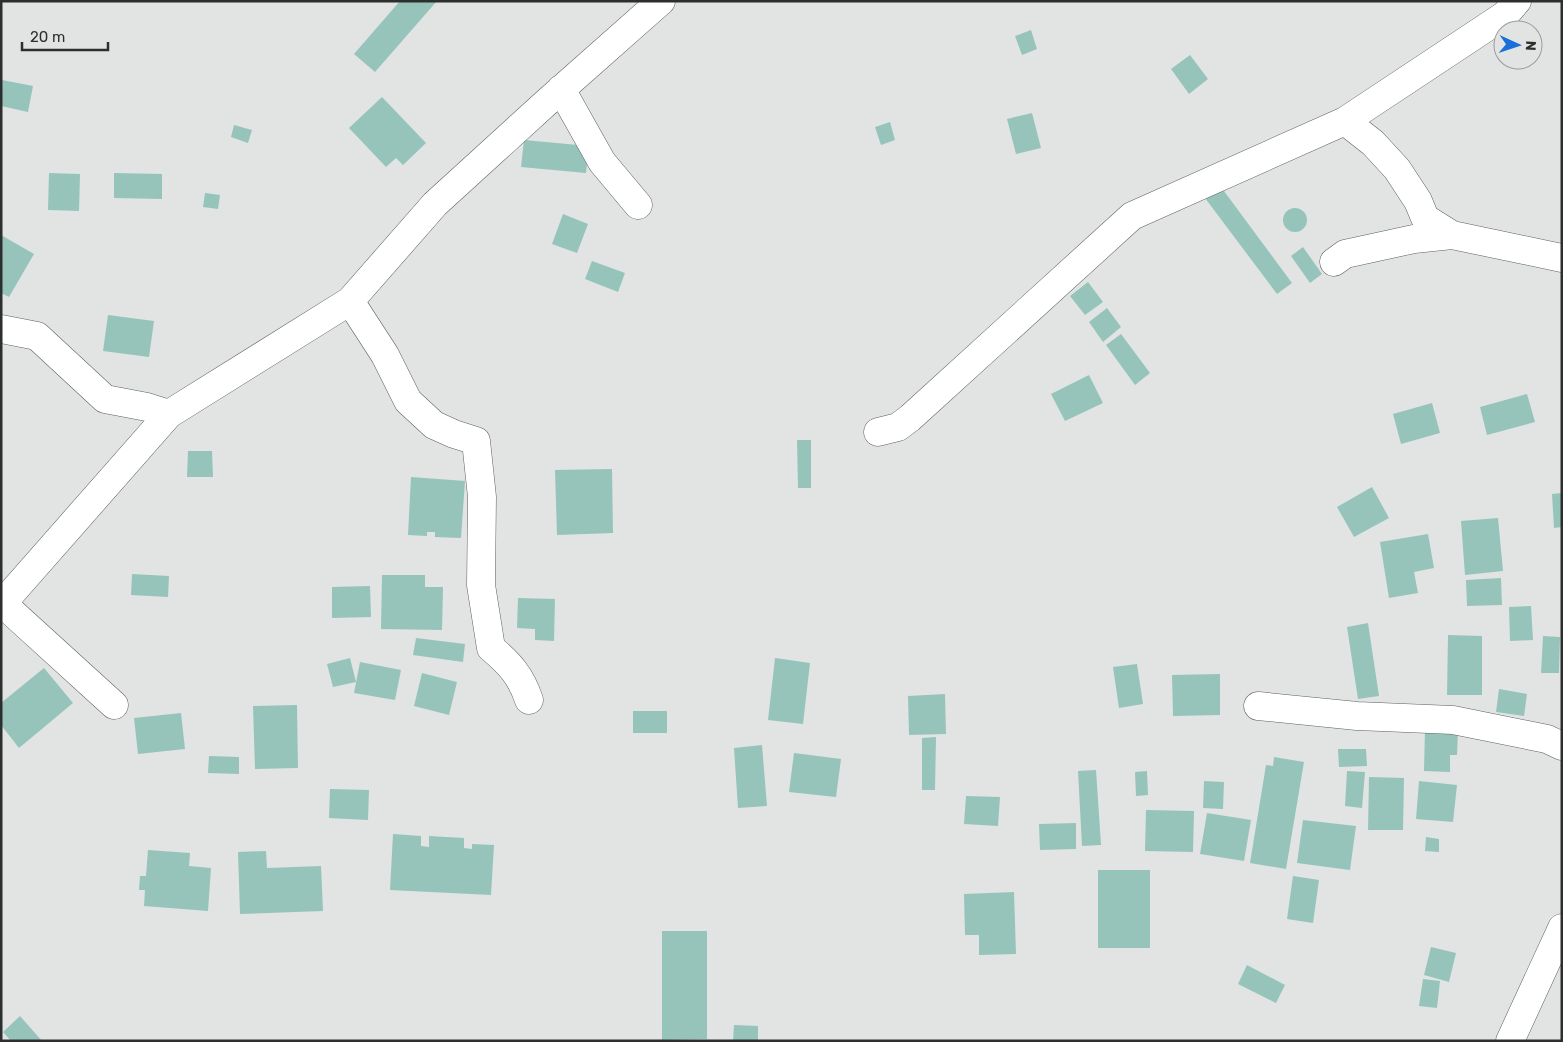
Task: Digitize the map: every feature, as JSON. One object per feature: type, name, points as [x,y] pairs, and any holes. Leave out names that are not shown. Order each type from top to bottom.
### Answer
[{"type":"street","points":[[878,432],[898,427],[910,418],[1132,216],[1345,121],[1505,15],[1517,1]]},
{"type":"street","points":[[114,706],[2,605],[169,414],[350,301],[435,204],[660,2]]},
{"type":"street","points":[[561,90],[602,162],[638,204]]},
{"type":"street","points":[[1345,121],[1373,143],[1397,169],[1418,201],[1425,218],[1452,235]]},
{"type":"street","points":[[1334,262],[1345,254],[1414,239],[1452,235],[1562,258]]},
{"type":"street","points":[[350,301],[384,355],[408,401],[434,425],[476,441],[482,497],[481,585],[491,648],[510,664],[525,688],[529,700]]},
{"type":"street","points":[[1,330],[37,336],[105,399],[147,407],[169,414]]},
{"type":"street","points":[[1258,706],[1357,716],[1453,720],[1547,739],[1562,746]]},
{"type":"street","points":[[1510,1041],[1562,928]]},
{"type":"building","points":[[400,1],[437,1],[375,72],[354,54]]},
{"type":"building","points":[[1031,30],[1037,49],[1022,55],[1015,36]]},
{"type":"building","points":[[1190,55],[1208,79],[1189,94],[1171,69]]},
{"type":"building","points":[[2,80],[33,86],[28,112],[1,106]]},
{"type":"building","points":[[382,97],[426,143],[403,165],[396,158],[386,167],[349,128]]},
{"type":"building","points":[[1032,113],[1041,148],[1016,154],[1007,119]]},
{"type":"building","points":[[890,122],[895,140],[881,145],[875,127]]},
{"type":"building","points":[[234,125],[252,130],[248,143],[231,137]]},
{"type":"building","points":[[524,140],[589,146],[586,173],[521,167]]},
{"type":"building","points":[[49,173],[80,174],[79,211],[48,210]]},
{"type":"building","points":[[114,173],[162,174],[162,199],[114,198]]},
{"type":"building","points":[[1221,187],[1292,283],[1277,294],[1205,198]]},
{"type":"building","points":[[205,193],[220,195],[218,209],[203,207]]},
{"type":"building","points":[[1295,208],[1303,212],[1307,220],[1303,228],[1295,232],[1287,228],[1283,220],[1287,212]]},
{"type":"building","points":[[563,214],[588,224],[577,253],[552,244]]},
{"type":"building","points":[[1,235],[34,254],[9,297],[1,293]]},
{"type":"building","points":[[1303,247],[1322,274],[1310,283],[1291,256]]},
{"type":"building","points":[[592,261],[625,273],[618,292],[585,279]]},
{"type":"building","points":[[1088,282],[1103,302],[1085,315],[1070,296]]},
{"type":"building","points":[[1107,308],[1121,327],[1103,342],[1089,322]]},
{"type":"building","points":[[108,315],[154,321],[149,357],[103,351]]},
{"type":"building","points":[[1121,334],[1150,373],[1135,385],[1106,345]]},
{"type":"building","points":[[1089,375],[1103,403],[1065,421],[1051,394]]},
{"type":"building","points":[[1527,394],[1535,422],[1487,435],[1480,407]]},
{"type":"building","points":[[1432,403],[1440,433],[1401,444],[1393,414]]},
{"type":"building","points":[[797,440],[811,440],[811,488],[798,488]]},
{"type":"building","points":[[188,451],[212,451],[213,477],[187,477]]},
{"type":"building","points":[[612,469],[613,533],[557,535],[555,470]]},
{"type":"building","points":[[411,477],[465,481],[461,538],[435,537],[435,532],[427,532],[427,536],[408,535]]},
{"type":"building","points":[[1372,487],[1389,518],[1354,537],[1337,507]]},
{"type":"building","points":[[1562,493],[1562,527],[1554,528],[1552,494]]},
{"type":"building","points":[[1498,518],[1503,571],[1465,575],[1461,521]]},
{"type":"building","points":[[1428,534],[1434,568],[1414,572],[1418,593],[1389,598],[1380,542]]},
{"type":"building","points":[[132,574],[169,576],[168,597],[131,595]]},
{"type":"building","points":[[382,575],[425,575],[425,587],[443,587],[442,630],[381,629]]},
{"type":"building","points":[[1501,578],[1502,605],[1467,606],[1466,580]]},
{"type":"building","points":[[370,586],[371,617],[332,618],[332,587]]},
{"type":"building","points":[[518,598],[555,599],[554,641],[535,640],[535,629],[517,628]]},
{"type":"building","points":[[1531,606],[1533,640],[1510,641],[1509,607]]},
{"type":"building","points":[[1368,623],[1379,696],[1358,699],[1347,627]]},
{"type":"building","points":[[1448,635],[1482,636],[1482,695],[1447,695]]},
{"type":"building","points":[[1543,636],[1560,637],[1559,673],[1541,673]]},
{"type":"building","points":[[416,638],[465,644],[463,662],[413,655]]},
{"type":"building","points":[[350,658],[356,682],[333,687],[327,664]]},
{"type":"building","points":[[775,658],[810,663],[803,724],[768,720]]},
{"type":"building","points":[[360,662],[401,670],[395,700],[354,693]]},
{"type":"building","points":[[1137,664],[1143,704],[1119,708],[1113,667]]},
{"type":"building","points":[[44,668],[73,703],[19,748],[1,725],[1,703]]},
{"type":"building","points":[[422,673],[457,682],[449,715],[414,706]]},
{"type":"building","points":[[1220,674],[1220,715],[1173,716],[1172,675]]},
{"type":"building","points":[[1499,689],[1527,694],[1524,716],[1496,712]]},
{"type":"building","points":[[945,694],[946,734],[909,735],[908,696]]},
{"type":"building","points":[[297,705],[298,768],[255,769],[253,706]]},
{"type":"building","points":[[633,711],[667,711],[667,733],[633,733]]},
{"type":"building","points":[[181,713],[185,749],[138,754],[134,718]]},
{"type":"building","points":[[1425,729],[1458,730],[1457,755],[1450,755],[1450,772],[1424,771]]},
{"type":"building","points":[[936,737],[935,790],[922,790],[922,738]]},
{"type":"building","points":[[762,745],[767,806],[738,808],[734,748]]},
{"type":"building","points":[[1338,749],[1366,749],[1367,766],[1339,767]]},
{"type":"building","points":[[794,753],[841,759],[836,797],[789,792]]},
{"type":"building","points":[[209,756],[239,757],[239,774],[208,773]]},
{"type":"building","points":[[1274,757],[1304,762],[1286,869],[1250,863],[1266,765],[1273,766]]},
{"type":"building","points":[[1096,770],[1101,845],[1082,846],[1078,771]]},
{"type":"building","points":[[1147,771],[1148,795],[1136,796],[1135,772]]},
{"type":"building","points":[[1347,771],[1365,772],[1362,808],[1345,806]]},
{"type":"building","points":[[1369,777],[1404,778],[1403,830],[1368,830]]},
{"type":"building","points":[[1204,781],[1224,782],[1223,809],[1203,808]]},
{"type":"building","points":[[1419,781],[1457,785],[1453,822],[1416,819]]},
{"type":"building","points":[[330,789],[369,790],[368,820],[329,818]]},
{"type":"building","points":[[966,796],[1000,797],[998,826],[964,824]]},
{"type":"building","points":[[1146,810],[1194,811],[1193,852],[1145,851]]},
{"type":"building","points":[[1207,813],[1251,820],[1244,861],[1200,854]]},
{"type":"building","points":[[1303,820],[1356,826],[1350,870],[1297,863]]},
{"type":"building","points":[[1076,823],[1076,849],[1040,850],[1039,824]]},
{"type":"building","points":[[393,834],[421,836],[421,846],[429,847],[429,836],[464,838],[464,848],[472,849],[472,844],[494,845],[491,895],[390,890]]},
{"type":"building","points":[[1426,837],[1439,839],[1439,852],[1425,851]]},
{"type":"building","points":[[148,850],[190,853],[189,866],[211,868],[208,911],[144,906],[145,890],[139,890],[140,876],[146,876]]},
{"type":"building","points":[[266,851],[267,868],[321,866],[323,911],[240,914],[238,852]]},
{"type":"building","points":[[1098,870],[1150,870],[1150,948],[1098,948]]},
{"type":"building","points":[[1293,876],[1319,880],[1313,923],[1287,919]]},
{"type":"building","points":[[1014,892],[1016,954],[979,955],[979,935],[965,935],[964,894]]},
{"type":"building","points":[[662,931],[707,931],[707,1039],[662,1040]]},
{"type":"building","points":[[1431,947],[1456,953],[1449,982],[1424,975]]},
{"type":"building","points":[[1247,965],[1285,985],[1276,1003],[1238,984]]},
{"type":"building","points":[[1423,979],[1440,981],[1437,1008],[1419,1006]]},
{"type":"building","points":[[20,1016],[42,1041],[11,1041],[3,1032]]},
{"type":"building","points":[[734,1025],[758,1026],[758,1041],[733,1041]]}]
